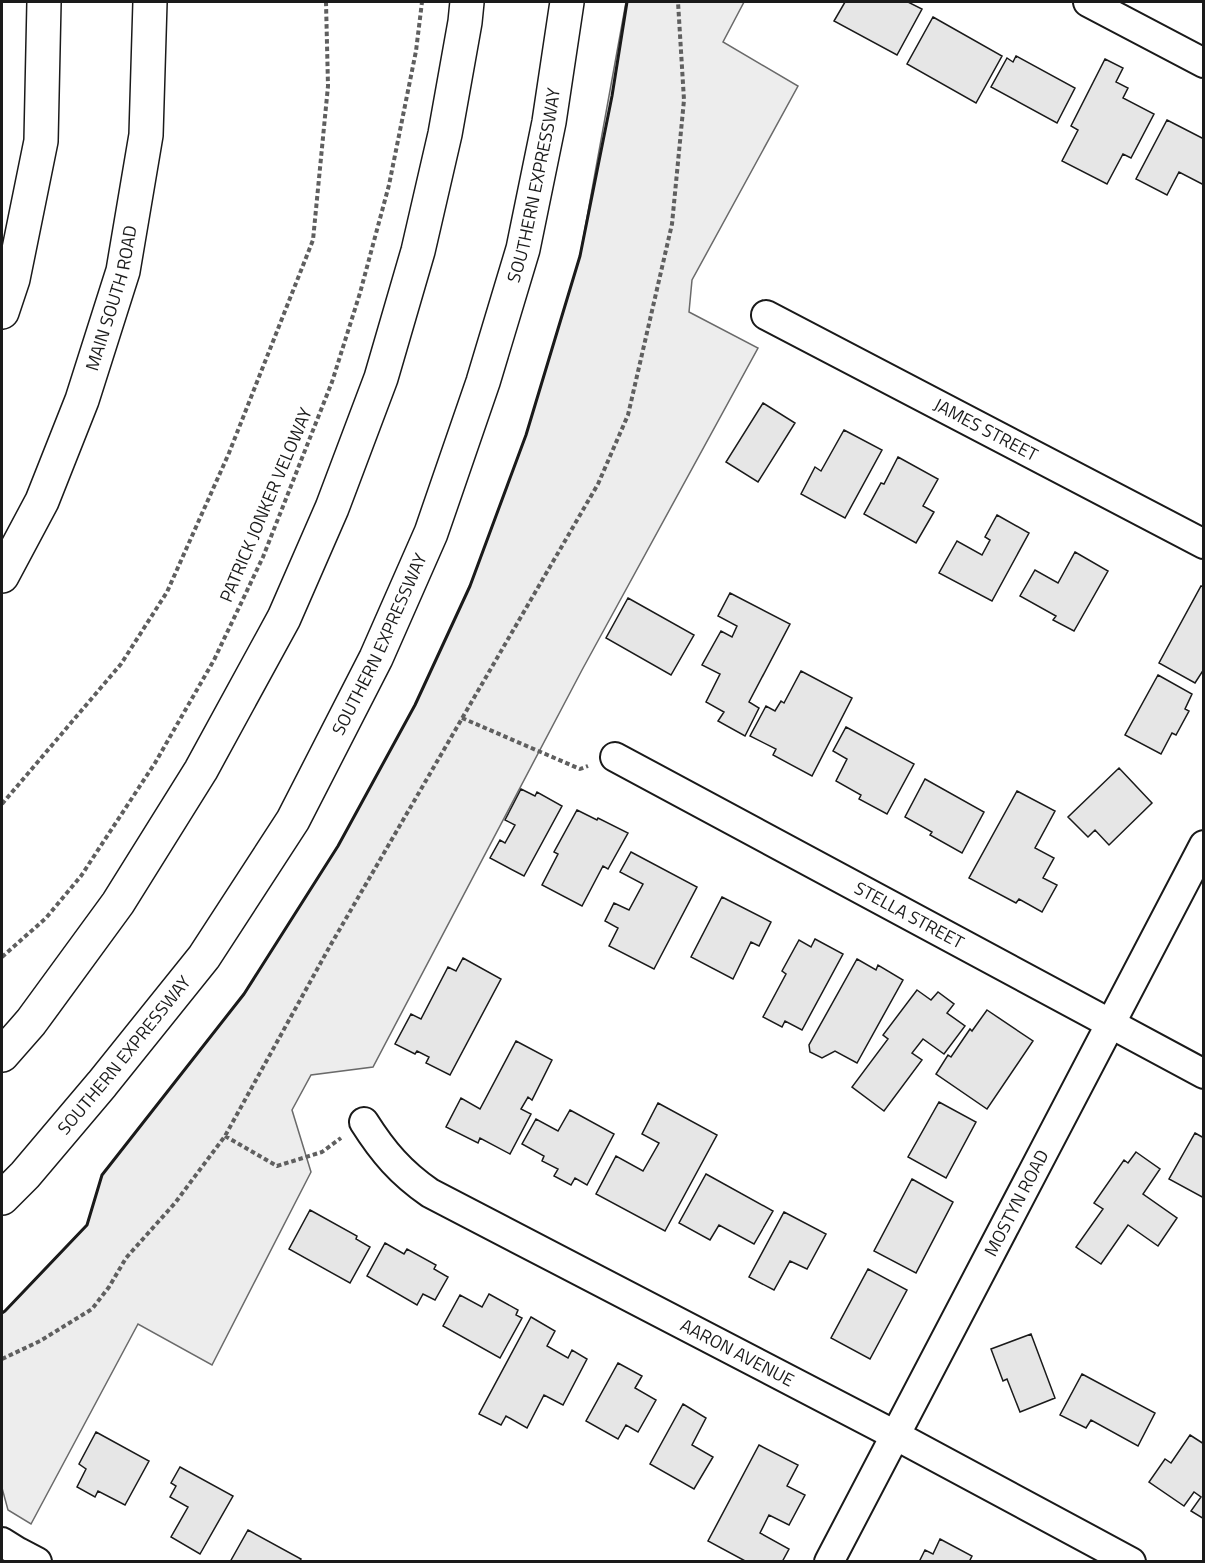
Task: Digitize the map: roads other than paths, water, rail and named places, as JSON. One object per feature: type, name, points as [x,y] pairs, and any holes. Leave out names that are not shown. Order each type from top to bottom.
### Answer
[{"type":"highway","points":[[2,312],[13,279],[41,141],[44,2]]},
{"type":"highway","name":"MAIN SOUTH ROAD","points":[[2,576],[42,501],[78,410],[123,271],[146,135],[150,2]]},
{"type":"highway","points":[[2,1055],[31,1022],[118,903],[201,770],[284,618],[332,508],[384,367],[418,251],[445,134],[467,2]]},
{"type":"highway","name":"SOUTHERN EXPRESSWAY","points":[[2,1198],[25,1175],[102,1084],[204,957],[293,820],[376,658],[431,532],[483,382],[523,249],[549,122],[567,2]]},
{"type":"street","points":[[1088,2],[1203,63]]},
{"type":"street","name":"JAMES STREET","points":[[766,315],[1203,544]]},
{"type":"street","name":"STELLA STREET","points":[[615,757],[1203,1074]]},
{"type":"street","name":"MOSTYN ROAD","points":[[829,1562],[1203,845]]},
{"type":"street","name":"AARON AVENUE","points":[[364,1122],[393,1163],[430,1194],[895,1435],[1131,1562]]},
{"type":"street","points":[[2,1542],[37,1562]]}]
